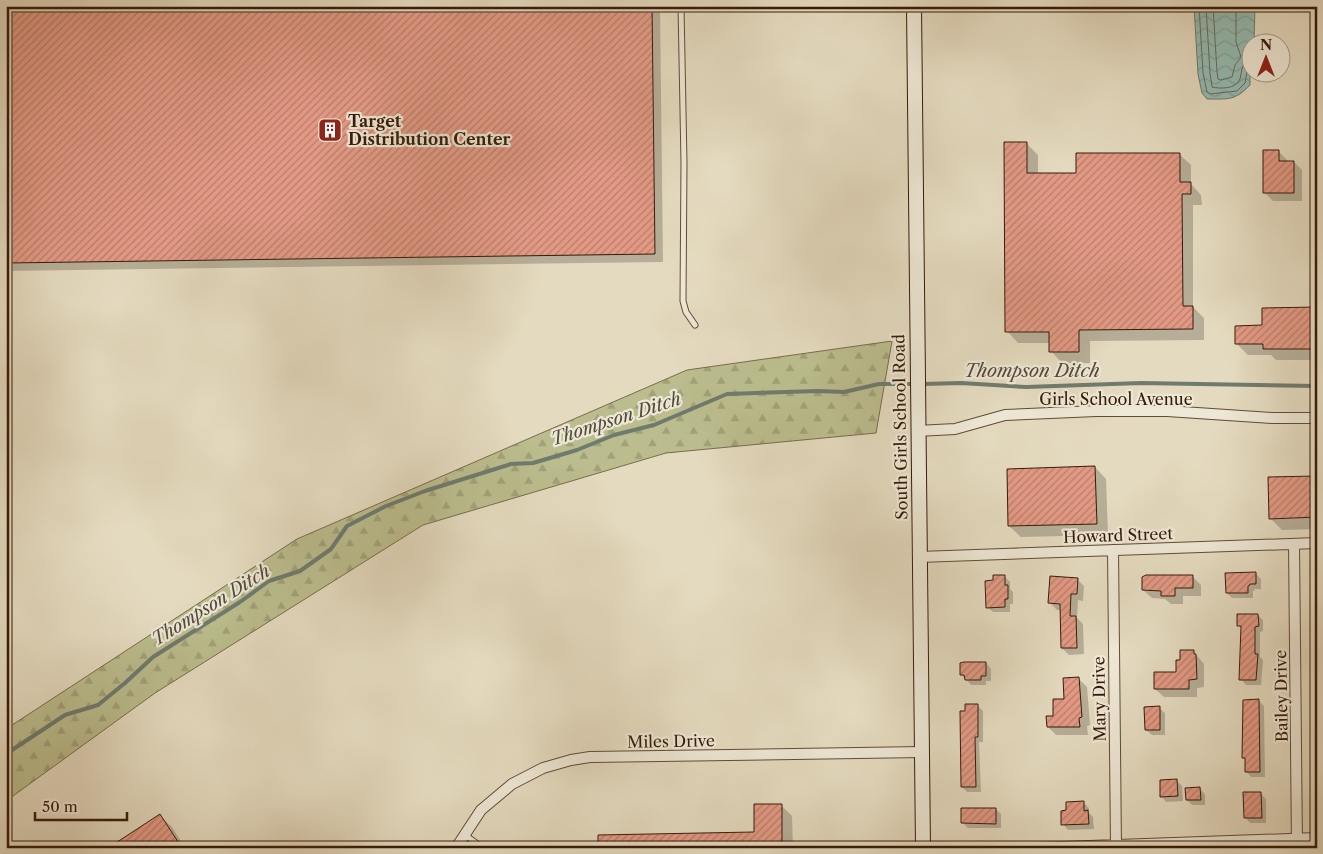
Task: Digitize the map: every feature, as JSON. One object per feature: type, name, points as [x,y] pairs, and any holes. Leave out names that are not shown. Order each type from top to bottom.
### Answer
[{"type":"main road","name":"South Girls School Road","points":[[914,6],[917,431],[923,848]]},
{"type":"street","name":"Girls School Avenue","points":[[917,431],[956,429],[1005,416],[1096,411],[1167,411],[1272,418],[1317,418]]},
{"type":"street","name":"Howard Street","points":[[920,557],[1317,543]]},
{"type":"street","name":"Bailey Drive","points":[[1294,544],[1297,843]]},
{"type":"street","name":"Mary Drive","points":[[1113,550],[1116,846]]},
{"type":"street","name":"Miles Drive","points":[[456,848],[481,810],[512,784],[543,768],[571,760],[590,757],[922,752]]},
{"type":"street","points":[[1033,848],[1297,843],[1317,838]]},
{"type":"lane","points":[[681,6],[684,163],[683,301],[686,312],[695,325]]},
{"type":"lane","points":[[464,834],[483,848]]},
{"type":"green space","points":[[892,341],[876,433],[666,453],[423,525],[155,693],[6,801],[6,729],[297,539],[687,370]]},
{"type":"water","points":[[1194,6],[1255,6],[1254,32],[1240,32],[1240,82],[1250,82],[1250,85],[1240,94],[1231,98],[1207,99],[1202,93],[1198,74]]},
{"type":"building","name":"Target Distribution Center","points":[[6,6],[652,6],[655,254],[6,263]]},
{"type":"building","points":[[1004,142],[1027,142],[1027,173],[1076,173],[1076,153],[1180,153],[1180,182],[1191,182],[1191,194],[1182,194],[1183,306],[1193,306],[1193,329],[1079,330],[1079,352],[1049,352],[1049,332],[1005,332]]},
{"type":"building","points":[[1263,150],[1279,150],[1279,161],[1294,161],[1294,193],[1263,193]]},
{"type":"building","points":[[1317,307],[1317,349],[1263,349],[1263,344],[1235,344],[1235,326],[1262,325],[1262,308]]},
{"type":"building","points":[[1095,466],[1097,524],[1008,526],[1007,469]]},
{"type":"building","points":[[1317,476],[1317,517],[1269,519],[1268,477]]},
{"type":"building","points":[[1256,572],[1256,584],[1248,586],[1248,593],[1226,593],[1225,573]]},
{"type":"building","points":[[993,575],[1005,575],[1005,585],[1008,585],[1008,599],[1005,599],[1005,607],[986,608],[985,581],[993,580]]},
{"type":"building","points":[[1146,575],[1193,575],[1193,588],[1175,588],[1175,596],[1161,596],[1161,591],[1142,590],[1142,577]]},
{"type":"building","points":[[1050,576],[1078,578],[1077,594],[1071,594],[1070,616],[1076,616],[1077,648],[1061,648],[1060,604],[1048,603]]},
{"type":"building","points":[[1237,614],[1258,614],[1259,626],[1255,627],[1255,654],[1258,654],[1256,680],[1239,680],[1241,626],[1237,626]]},
{"type":"building","points":[[1180,650],[1194,650],[1194,654],[1196,654],[1197,679],[1189,680],[1189,689],[1154,689],[1154,672],[1176,672],[1176,660],[1180,660]]},
{"type":"building","points":[[986,662],[986,676],[981,676],[981,680],[965,680],[964,675],[960,675],[960,663]]},
{"type":"building","points":[[1079,677],[1082,717],[1079,718],[1080,727],[1047,727],[1046,716],[1053,716],[1053,699],[1064,699],[1063,678]]},
{"type":"building","points":[[1259,699],[1260,772],[1245,772],[1245,758],[1242,758],[1243,700]]},
{"type":"building","points":[[965,704],[978,704],[978,737],[975,737],[976,787],[961,787],[960,711],[965,711]]},
{"type":"building","points":[[1160,706],[1160,730],[1145,730],[1144,707]]},
{"type":"building","points":[[1177,779],[1178,796],[1160,797],[1160,780]]},
{"type":"building","points":[[1200,787],[1201,800],[1186,800],[1185,788]]},
{"type":"building","points":[[1243,792],[1261,792],[1262,818],[1244,818]]},
{"type":"building","points":[[1084,801],[1084,811],[1088,810],[1089,824],[1061,825],[1061,811],[1066,810],[1066,802]]},
{"type":"building","points":[[754,804],[782,804],[782,848],[598,848],[598,835],[754,832]]},
{"type":"building","points":[[961,808],[996,808],[996,824],[961,823]]},
{"type":"building","points":[[160,814],[182,848],[108,848]]},
{"type":"waterway","name":"Thompson Ditch","points":[[922,384],[961,383],[1026,387],[1141,383],[1317,386]]},
{"type":"waterway","name":"Thompson Ditch","points":[[6,754],[65,715],[98,705],[153,657],[240,602],[269,581],[300,571],[331,549],[347,526],[386,506],[425,491],[511,464],[533,463],[577,450],[614,435],[654,425],[727,394],[844,392],[879,384],[915,384]]},
{"type":"place","name":"Target Distribution Center","points":[[330,130]]}]
